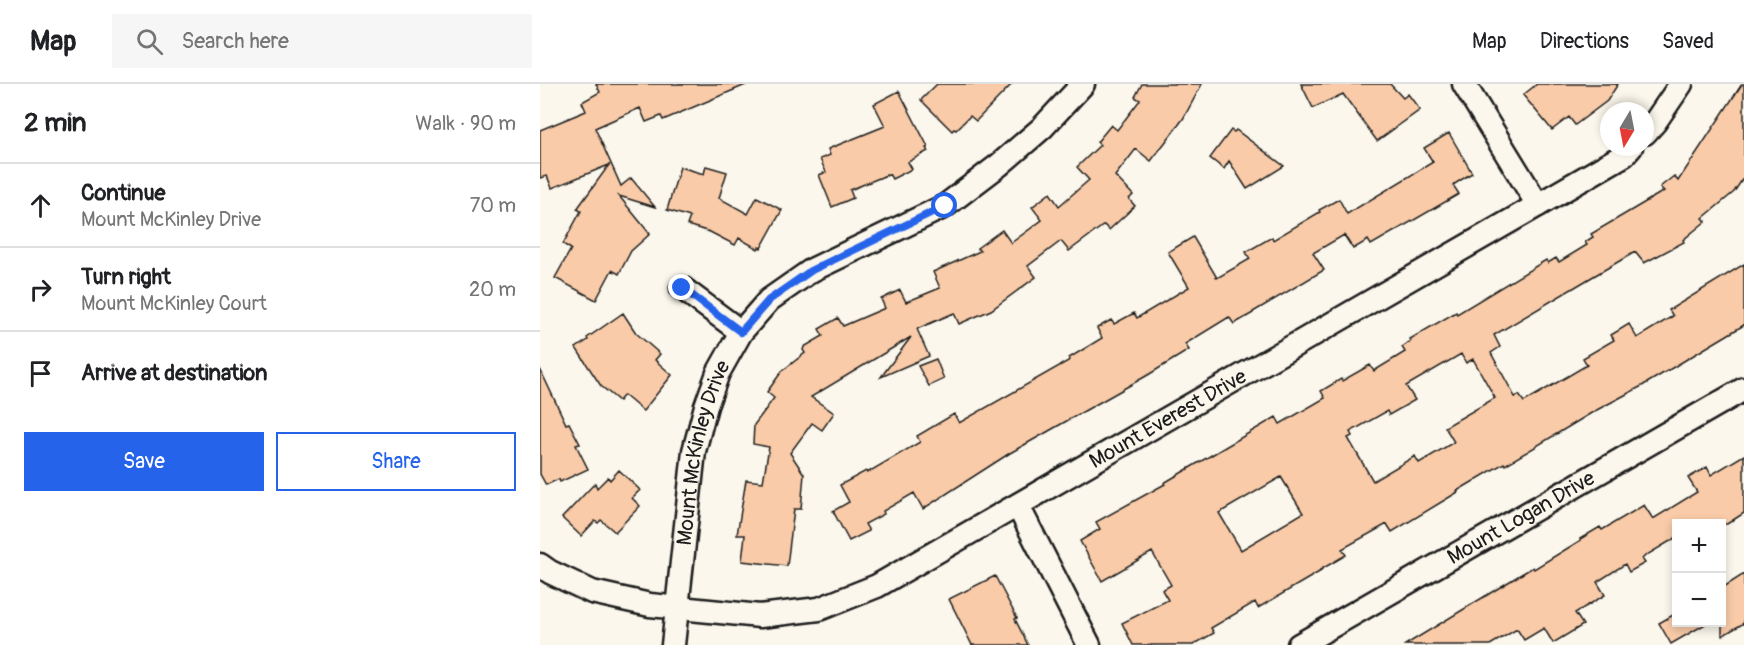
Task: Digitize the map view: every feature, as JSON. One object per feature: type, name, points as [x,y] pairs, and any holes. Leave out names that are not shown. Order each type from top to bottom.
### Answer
[{"type":"street","name":"Mount McKinley Drive","points":[[673,645],[694,451],[718,373],[741,332],[769,300],[812,270],[945,206],[999,165],[1042,128],[1083,84]]},
{"type":"street","points":[[1464,84],[1538,205]]},
{"type":"street","points":[[1654,123],[1681,84]]},
{"type":"street","name":"Mount Everest Drive","points":[[540,565],[592,592],[650,606],[760,616],[819,609],[878,586],[1622,156]]},
{"type":"street","points":[[682,288],[741,332]]},
{"type":"street","name":"Mount Logan Drive","points":[[1299,645],[1744,389]]},
{"type":"street","points":[[1018,506],[1089,645]]},
{"type":"building","points":[[596,84],[748,84],[663,120],[661,116],[646,122],[640,108],[595,128],[621,186],[631,178],[655,207],[619,196],[650,234],[631,251],[619,274],[612,270],[596,300],[555,278],[571,249],[563,244],[581,211],[577,209],[609,165],[552,188],[547,176],[540,178],[540,130],[586,111],[582,102],[600,92]]},
{"type":"building","points":[[937,84],[1012,84],[976,121],[970,116],[952,131],[921,100]]},
{"type":"building","points":[[1142,84],[1202,84],[1183,119],[1151,161],[1136,149],[1115,176],[1133,195],[1129,199],[1135,206],[1109,230],[1104,225],[1069,251],[1061,241],[1028,266],[1036,277],[991,310],[959,324],[954,313],[917,329],[929,356],[881,377],[911,337],[811,397],[834,413],[822,430],[812,423],[790,453],[804,474],[801,509],[794,509],[787,566],[742,561],[745,535],[737,535],[746,480],[763,482],[769,447],[753,444],[754,425],[774,398],[767,392],[782,371],[805,353],[804,347],[823,336],[819,329],[838,318],[843,326],[885,308],[881,299],[900,290],[906,302],[940,288],[933,272],[980,251],[977,248],[1002,230],[1011,243],[1042,220],[1032,207],[1050,193],[1059,206],[1089,180],[1077,167],[1100,145],[1097,142],[1111,125],[1117,130],[1140,100],[1135,97]]},
{"type":"building","points":[[1301,84],[1390,84],[1403,98],[1408,94],[1420,110],[1377,141],[1343,94],[1313,108]]},
{"type":"building","points":[[1537,84],[1618,84],[1607,101],[1600,102],[1600,106],[1575,125],[1569,117],[1552,130],[1523,95]]},
{"type":"building","points":[[1744,84],[1744,177],[1734,192],[1703,218],[1706,221],[1683,240],[1684,242],[1644,263],[1635,252],[1494,335],[1500,347],[1491,353],[1515,397],[1519,395],[1524,402],[1587,365],[1583,358],[1614,340],[1611,335],[1629,324],[1637,338],[1673,316],[1669,310],[1744,264],[1744,325],[1505,465],[1504,463],[1392,532],[1387,524],[1342,549],[1346,555],[1258,608],[1255,602],[1211,628],[1214,633],[1193,645],[1133,645],[1122,623],[1168,600],[1162,590],[1171,585],[1152,552],[1102,581],[1080,541],[1100,529],[1096,522],[1165,484],[1276,417],[1280,424],[1325,398],[1321,391],[1341,379],[1342,381],[1370,365],[1374,371],[1405,352],[1402,347],[1411,341],[1410,339],[1456,312],[1457,314],[1546,260],[1548,263],[1556,258],[1559,262],[1587,245],[1585,242],[1593,237],[1591,234],[1664,191],[1660,187],[1674,176],[1678,181]],"holes":[[[1461,354],[1466,363],[1473,359],[1495,398],[1445,427],[1454,442],[1419,463],[1415,456],[1373,481],[1348,438],[1352,436],[1350,432],[1387,411],[1389,415],[1415,400],[1406,386]],[[1281,477],[1303,513],[1241,550],[1219,513]]]},
{"type":"building","points":[[899,91],[928,151],[908,162],[912,169],[892,179],[889,174],[850,190],[853,198],[832,207],[819,175],[826,172],[820,159],[830,155],[828,149],[885,126],[874,104]]},
{"type":"building","points":[[1231,130],[1234,132],[1236,130],[1284,166],[1247,189],[1229,161],[1224,169],[1210,158]]},
{"type":"building","points":[[1449,133],[1472,173],[1453,185],[1459,194],[1371,245],[1368,240],[1353,249],[1344,235],[1313,253],[1324,270],[1234,324],[1229,317],[1185,344],[1189,350],[1010,453],[923,509],[914,493],[865,524],[869,531],[849,541],[833,511],[849,502],[840,485],[866,471],[867,473],[920,442],[917,436],[954,414],[959,423],[1070,360],[1069,358],[1102,338],[1097,328],[1111,320],[1114,324],[1134,313],[1137,318],[1189,287],[1168,252],[1193,237],[1217,278],[1250,259],[1246,252],[1272,237],[1273,240],[1339,199],[1347,214],[1433,162],[1424,148]]},
{"type":"building","points":[[706,166],[727,172],[719,198],[748,214],[757,197],[782,210],[761,248],[758,249],[739,238],[735,245],[710,232],[687,225],[690,217],[667,210],[680,167],[704,174]]},
{"type":"building","points":[[623,313],[636,333],[660,354],[655,360],[672,375],[643,411],[624,395],[619,401],[601,386],[576,348]]},
{"type":"building","points":[[936,359],[944,379],[929,386],[918,366]]},
{"type":"building","points":[[540,369],[566,424],[569,423],[580,444],[576,445],[588,469],[560,482],[559,479],[546,485],[540,474]]},
{"type":"building","points":[[1744,455],[1744,513],[1727,524],[1726,519],[1672,519],[1672,540],[1645,556],[1642,559],[1645,563],[1629,572],[1625,564],[1597,582],[1605,595],[1575,613],[1583,625],[1553,643],[1544,628],[1524,640],[1517,629],[1490,645],[1405,645],[1600,527],[1602,530],[1644,505],[1653,519],[1697,492],[1688,478],[1707,467],[1711,475]]},
{"type":"building","points":[[619,470],[640,490],[632,498],[640,506],[615,532],[601,520],[598,523],[595,521],[581,536],[562,518],[595,483],[597,488],[608,477],[610,480]]},
{"type":"building","points":[[1744,574],[1744,623],[1722,636],[1722,627],[1726,627],[1726,585]]},
{"type":"building","points":[[995,576],[1028,645],[972,645],[949,599]]},
{"type":"building","points":[[1672,616],[1672,627],[1700,627],[1671,644],[1659,623]]},
{"type":"route","points":[[682,288],[741,332],[769,300],[812,270],[945,206]]}]
